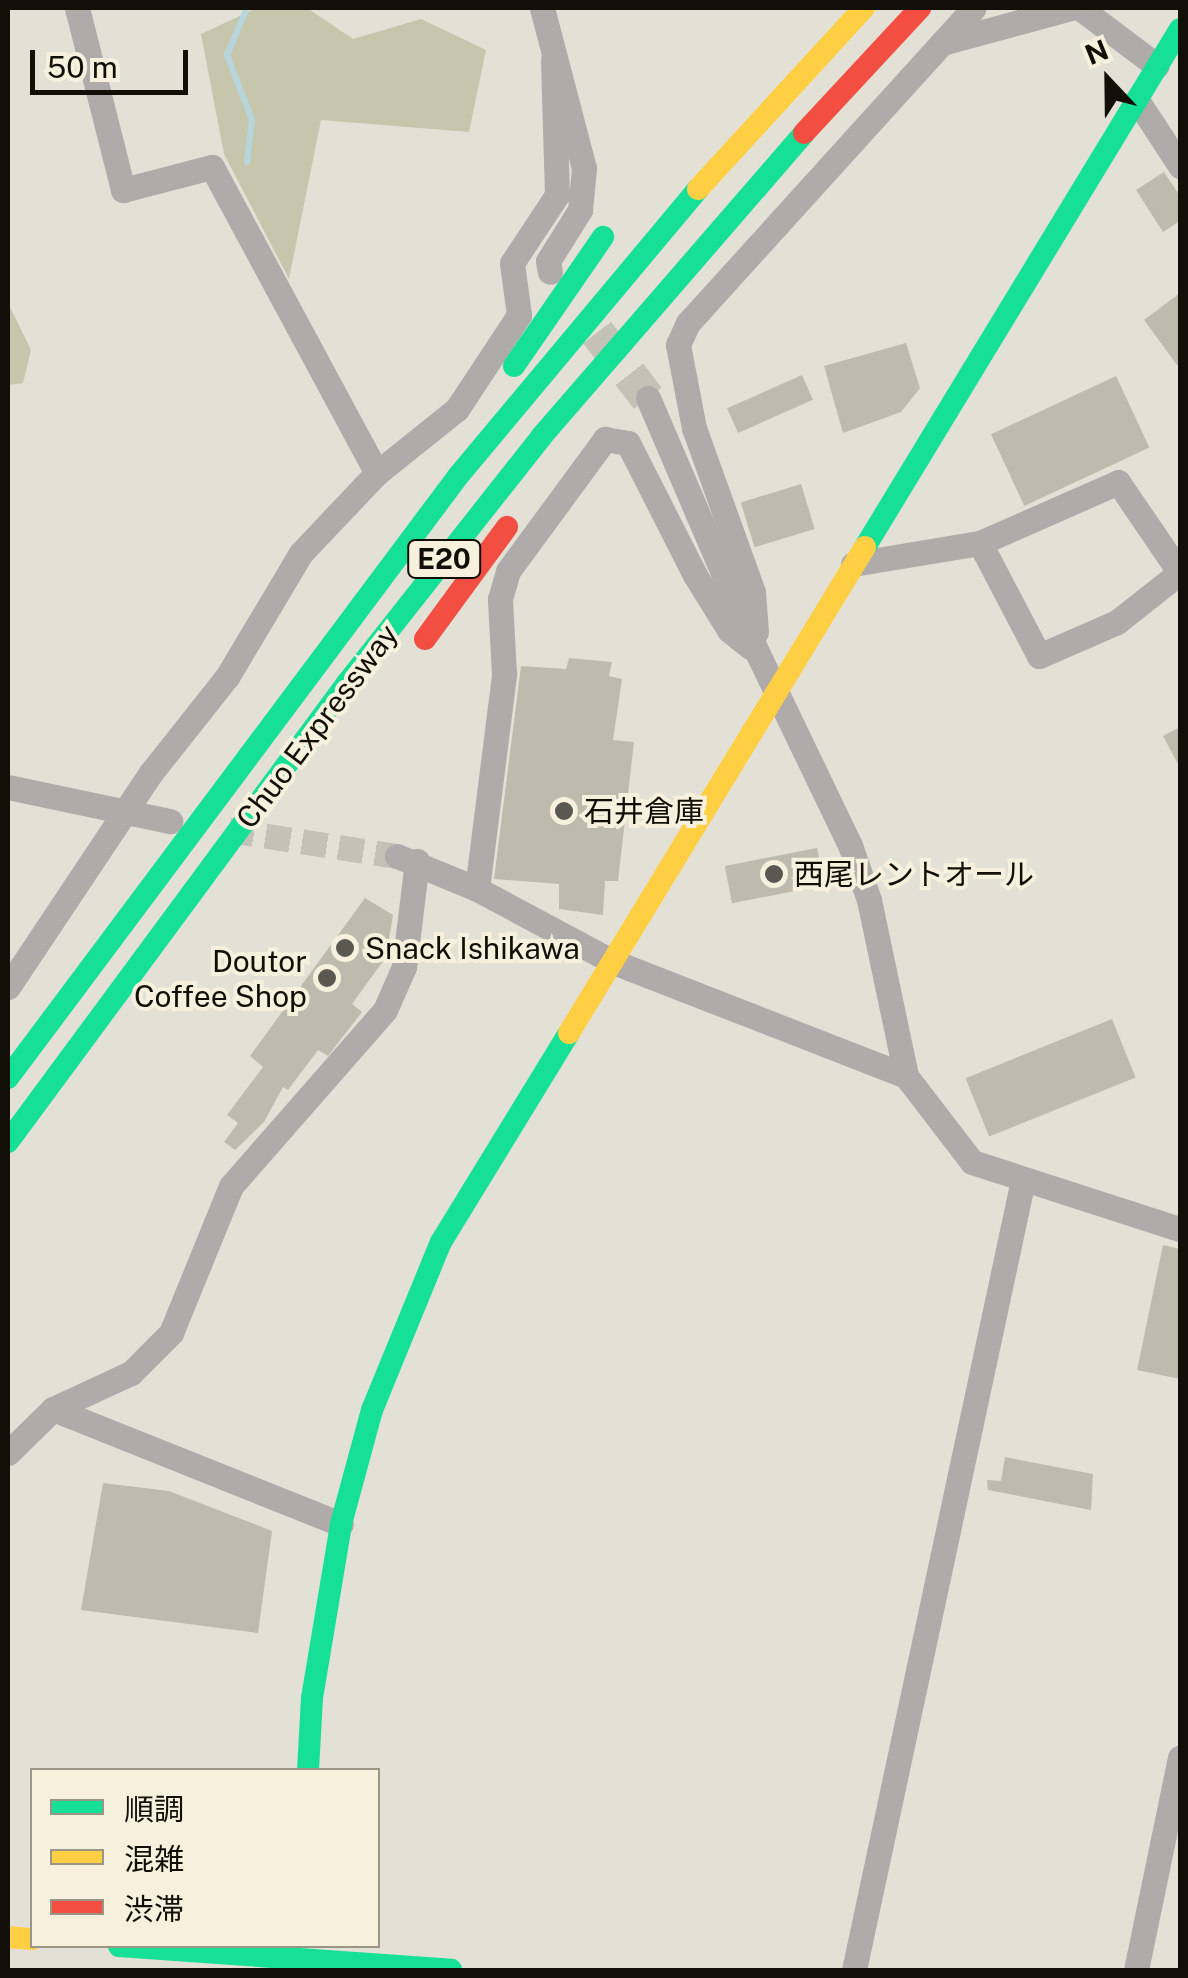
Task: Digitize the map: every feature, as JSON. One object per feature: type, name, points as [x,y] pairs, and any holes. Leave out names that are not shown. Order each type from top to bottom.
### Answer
[{"type":"main road","name":"Chuo Expressway","points":[[8,1078],[283,707],[595,309],[864,8]]},
{"type":"main road","name":"Chuo Expressway","points":[[8,1142],[403,611],[721,222],[920,8]]},
{"type":"main road","points":[[308,1768],[312,1698],[341,1524],[372,1410],[441,1242],[1180,29]]},
{"type":"main road","points":[[564,450],[721,222]]},
{"type":"main road","points":[[283,707],[603,236]]},
{"type":"main road","points":[[426,640],[519,511]]},
{"type":"main road","points":[[148,1948],[451,1970]]},
{"type":"street","points":[[78,8],[123,190],[212,166],[376,473]]},
{"type":"street","points":[[542,8],[552,60],[584,168],[580,210],[548,261],[550,272]]},
{"type":"street","points":[[756,652],[754,592],[694,428],[678,345],[688,323],[974,8]]},
{"type":"street","points":[[942,43],[1072,8]]},
{"type":"street","points":[[1080,8],[1158,66]]},
{"type":"street","points":[[8,987],[128,810],[227,677],[301,554],[376,473],[457,409],[519,314],[512,263],[556,195],[552,60]]},
{"type":"street","points":[[1138,100],[1180,166]]},
{"type":"street","points":[[648,398],[756,652],[856,864],[906,1076],[972,1162],[1180,1229]]},
{"type":"street","points":[[476,889],[504,674],[500,599],[508,571],[605,439],[628,443],[729,630],[756,652]]},
{"type":"street","points":[[853,564],[980,543],[1118,482],[1176,567],[1177,577],[1116,622],[1039,656],[980,543]]},
{"type":"street","points":[[8,787],[170,821]]},
{"type":"street","points":[[8,1453],[53,1409],[131,1373],[155,1354],[171,1333],[231,1186],[372,1032],[404,967],[407,858],[476,889],[610,961],[906,1076]]},
{"type":"street","points":[[854,1970],[1023,1180]]},
{"type":"street","points":[[53,1409],[341,1524]]},
{"type":"street","points":[[1136,1970],[1180,1757]]},
{"type":"green space","points":[[257,8],[307,8],[353,39],[421,19],[486,50],[469,132],[321,120],[289,279],[224,154],[201,34]]},
{"type":"green space","points":[[8,303],[31,350],[23,383],[8,385]]},
{"type":"building","points":[[1164,172],[1180,196],[1180,221],[1163,232],[1136,190]]},
{"type":"building","points":[[1180,293],[1180,369],[1144,320]]},
{"type":"building","points":[[906,343],[920,388],[901,412],[843,433],[824,366]]},
{"type":"building","points":[[802,375],[813,400],[738,433],[727,408]]},
{"type":"building","points":[[1116,376],[1149,448],[1024,506],[991,434]]},
{"type":"building","points":[[801,484],[815,529],[754,547],[741,502]]},
{"type":"building","name":"石井倉庫","points":[[569,658],[612,662],[609,676],[622,679],[613,740],[634,742],[618,881],[605,881],[603,915],[559,909],[559,884],[494,879],[521,666],[566,669]]},
{"type":"building","points":[[1180,727],[1180,768],[1163,736]]},
{"type":"building","name":"西尾レントオール","points":[[817,848],[824,885],[732,903],[725,866]]},
{"type":"building","points":[[365,898],[393,915],[386,957],[352,1004],[362,1012],[328,1056],[318,1050],[288,1090],[283,1087],[264,1122],[235,1150],[224,1142],[238,1123],[227,1115],[263,1067],[250,1056]]},
{"type":"building","points":[[1112,1019],[1136,1077],[989,1137],[966,1078]]},
{"type":"building","points":[[1163,1245],[1180,1249],[1180,1379],[1137,1370]]},
{"type":"building","points":[[1005,1457],[1093,1474],[1091,1510],[988,1490],[987,1480],[1001,1481]]},
{"type":"building","points":[[103,1483],[169,1491],[272,1531],[258,1633],[81,1610]]},
{"type":"waterway","points":[[247,8],[227,55],[252,120],[247,162]]},
{"type":"tunnel","points":[[597,332],[648,398]]},
{"type":"tunnel","points":[[229,830],[397,856]]},
{"type":"traffic: fast","points":[[865,547],[1180,29]]},
{"type":"traffic: fast","points":[[8,1142],[347,683],[541,437],[804,133]]},
{"type":"traffic: fast","points":[[8,1078],[459,475],[698,189]]},
{"type":"traffic: fast","points":[[514,366],[603,237]]},
{"type":"traffic: fast","points":[[308,1768],[312,1698],[341,1524],[372,1410],[441,1242],[569,1033]]},
{"type":"traffic: fast","points":[[147,1948],[451,1970]]},
{"type":"traffic: slow","points":[[698,189],[864,8]]},
{"type":"traffic: slow","points":[[569,1033],[865,547]]},
{"type":"traffic: slow","points":[[8,1937],[30,1939]]},
{"type":"traffic: jam","points":[[804,133],[920,8]]},
{"type":"traffic: jam","points":[[425,639],[507,527]]},
{"type":"place","name":"石井倉庫","points":[[564,811]]},
{"type":"place","name":"西尾レントオール","points":[[774,874]]},
{"type":"place","name":"Snack Ishikawa","points":[[345,948]]},
{"type":"place","name":"Doutor Coffee Shop","points":[[327,978]]}]
